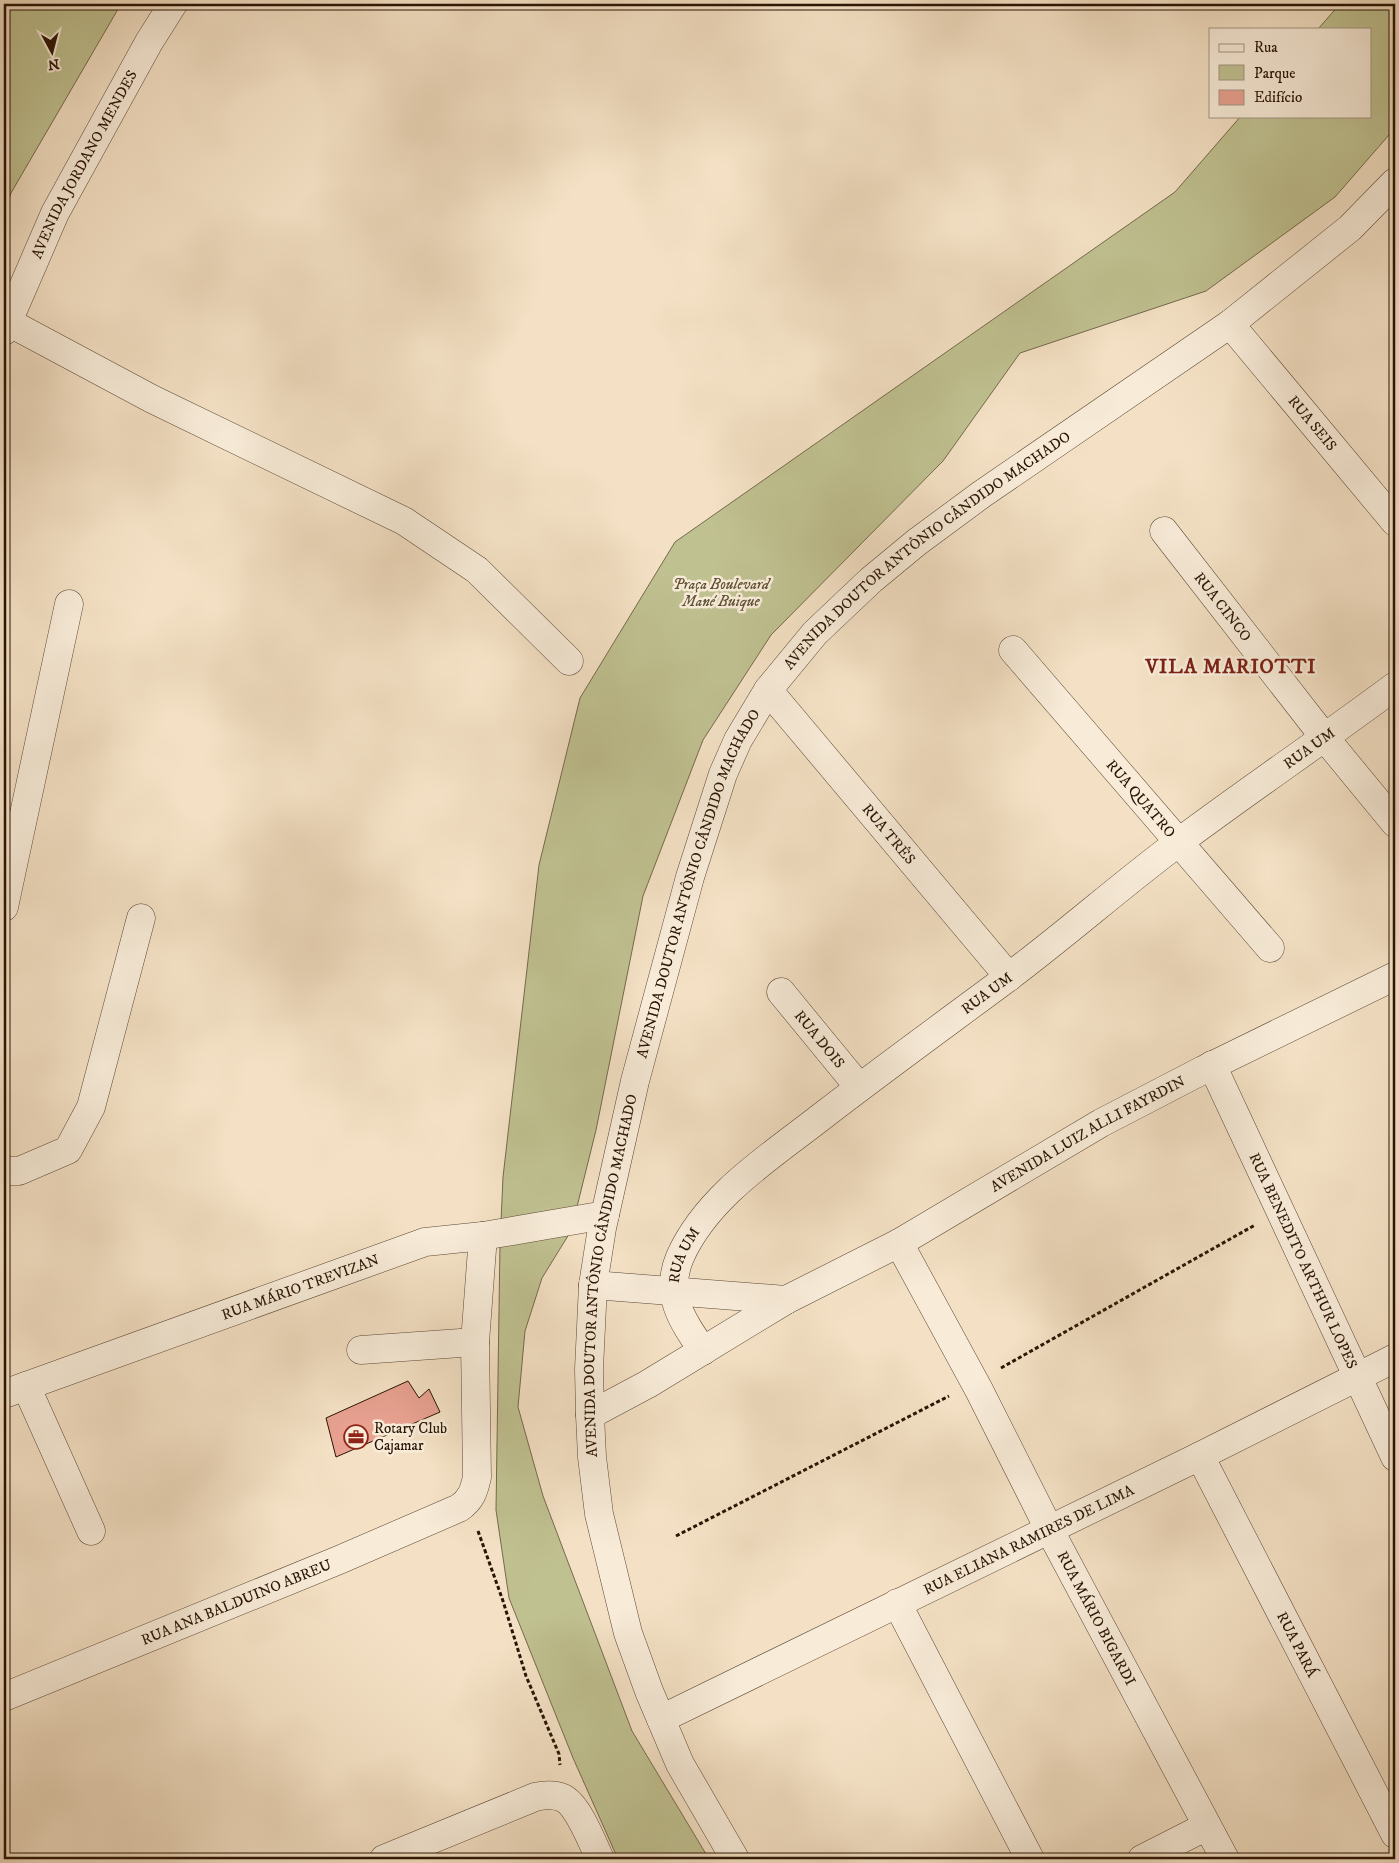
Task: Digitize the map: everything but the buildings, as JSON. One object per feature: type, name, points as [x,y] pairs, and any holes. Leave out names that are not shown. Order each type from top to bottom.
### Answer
[{"type":"street","name":"AVENIDA JORDANO MENDES","points":[[6,326],[56,213],[149,42],[173,4]]},
{"type":"street","name":"AVENIDA DOUTOR ANTÔNIO CÂNDIDO MACHADO","points":[[735,1859],[684,1772],[661,1719],[628,1633],[599,1514],[592,1457],[589,1369],[593,1285],[605,1215],[635,1081],[690,877],[722,778],[738,740],[768,690],[815,633],[870,580],[917,542],[1010,474],[1230,324],[1350,228],[1395,182]]},
{"type":"street","name":"RUA SEIS","points":[[1230,324],[1395,522]]},
{"type":"street","points":[[6,326],[404,521],[477,570],[568,661]]},
{"type":"street","name":"RUA CINCO","points":[[1164,530],[1325,738],[1395,823]]},
{"type":"street","points":[[4,907],[69,604]]},
{"type":"street","name":"RUA QUATRO","points":[[1013,650],[1270,948]]},
{"type":"street","name":"RUA UM","points":[[703,1351],[688,1329],[673,1291],[679,1260],[686,1245],[701,1222],[725,1195],[747,1174],[859,1087],[1009,977],[1179,842],[1395,686]]},
{"type":"street","name":"RUA TRÊS","points":[[768,690],[1009,977]]},
{"type":"street","points":[[4,1171],[19,1171],[68,1150],[91,1107],[142,918]]},
{"type":"street","name":"AVENIDA LUIZ ALLI FAYRDIN","points":[[590,1415],[648,1384],[786,1300],[898,1244],[1101,1123],[1212,1065],[1395,976]]},
{"type":"street","name":"RUA DOIS","points":[[781,992],[859,1087]]},
{"type":"street","name":"RUA BENEDITO ARTHUR LOPES","points":[[1212,1065],[1395,1457]]},
{"type":"street","name":"RUA MÁRIO TREVIZAN","points":[[15,1390],[425,1242],[483,1236],[605,1215]]},
{"type":"street","points":[[468,1502],[477,1477],[475,1342],[483,1236]]},
{"type":"street","name":"RUA MÁRIO BIGARDI","points":[[898,1244],[979,1390],[1049,1529],[1225,1859]]},
{"type":"street","points":[[593,1285],[786,1300]]},
{"type":"street","points":[[361,1350],[475,1342]]},
{"type":"street","name":"RUA ELIANA RAMIRES DE LIMA","points":[[661,1719],[1200,1456],[1395,1358]]},
{"type":"street","points":[[15,1390],[91,1531]]},
{"type":"street","name":"RUA PARÁ","points":[[1200,1456],[1395,1834]]},
{"type":"street","name":"RUA ANA BALDUINO ABREU","points":[[4,1697],[339,1560],[459,1508],[468,1502]]},
{"type":"street","points":[[898,1603],[1030,1859]]},
{"type":"street","points":[[384,1859],[535,1797],[546,1795],[564,1798],[577,1813],[600,1859]]},
{"type":"street","points":[[1142,1859],[1207,1826]]},
{"type":"path","points":[[468,1502],[504,1601],[526,1676],[558,1754],[564,1798]]},
{"type":"green space","points":[[7,4],[121,4],[11,193],[4,213],[4,10]]},
{"type":"green space","name":"Praça Boulevard Mané Buique","points":[[1340,4],[1395,4],[1395,128],[1335,197],[1206,291],[1020,353],[943,461],[771,635],[703,740],[643,896],[596,1130],[571,1231],[542,1278],[525,1331],[518,1407],[543,1496],[632,1731],[709,1859],[618,1859],[573,1758],[509,1598],[496,1510],[500,1245],[503,1177],[539,865],[580,698],[675,542],[1175,192],[1239,118],[1372,118],[1372,28],[1319,28]]},
{"type":"place","name":"Rotary Club Cajamar","points":[[356,1437]]},
{"type":"district","name":"VILA MARIOTTI","points":[[1231,667]]}]
